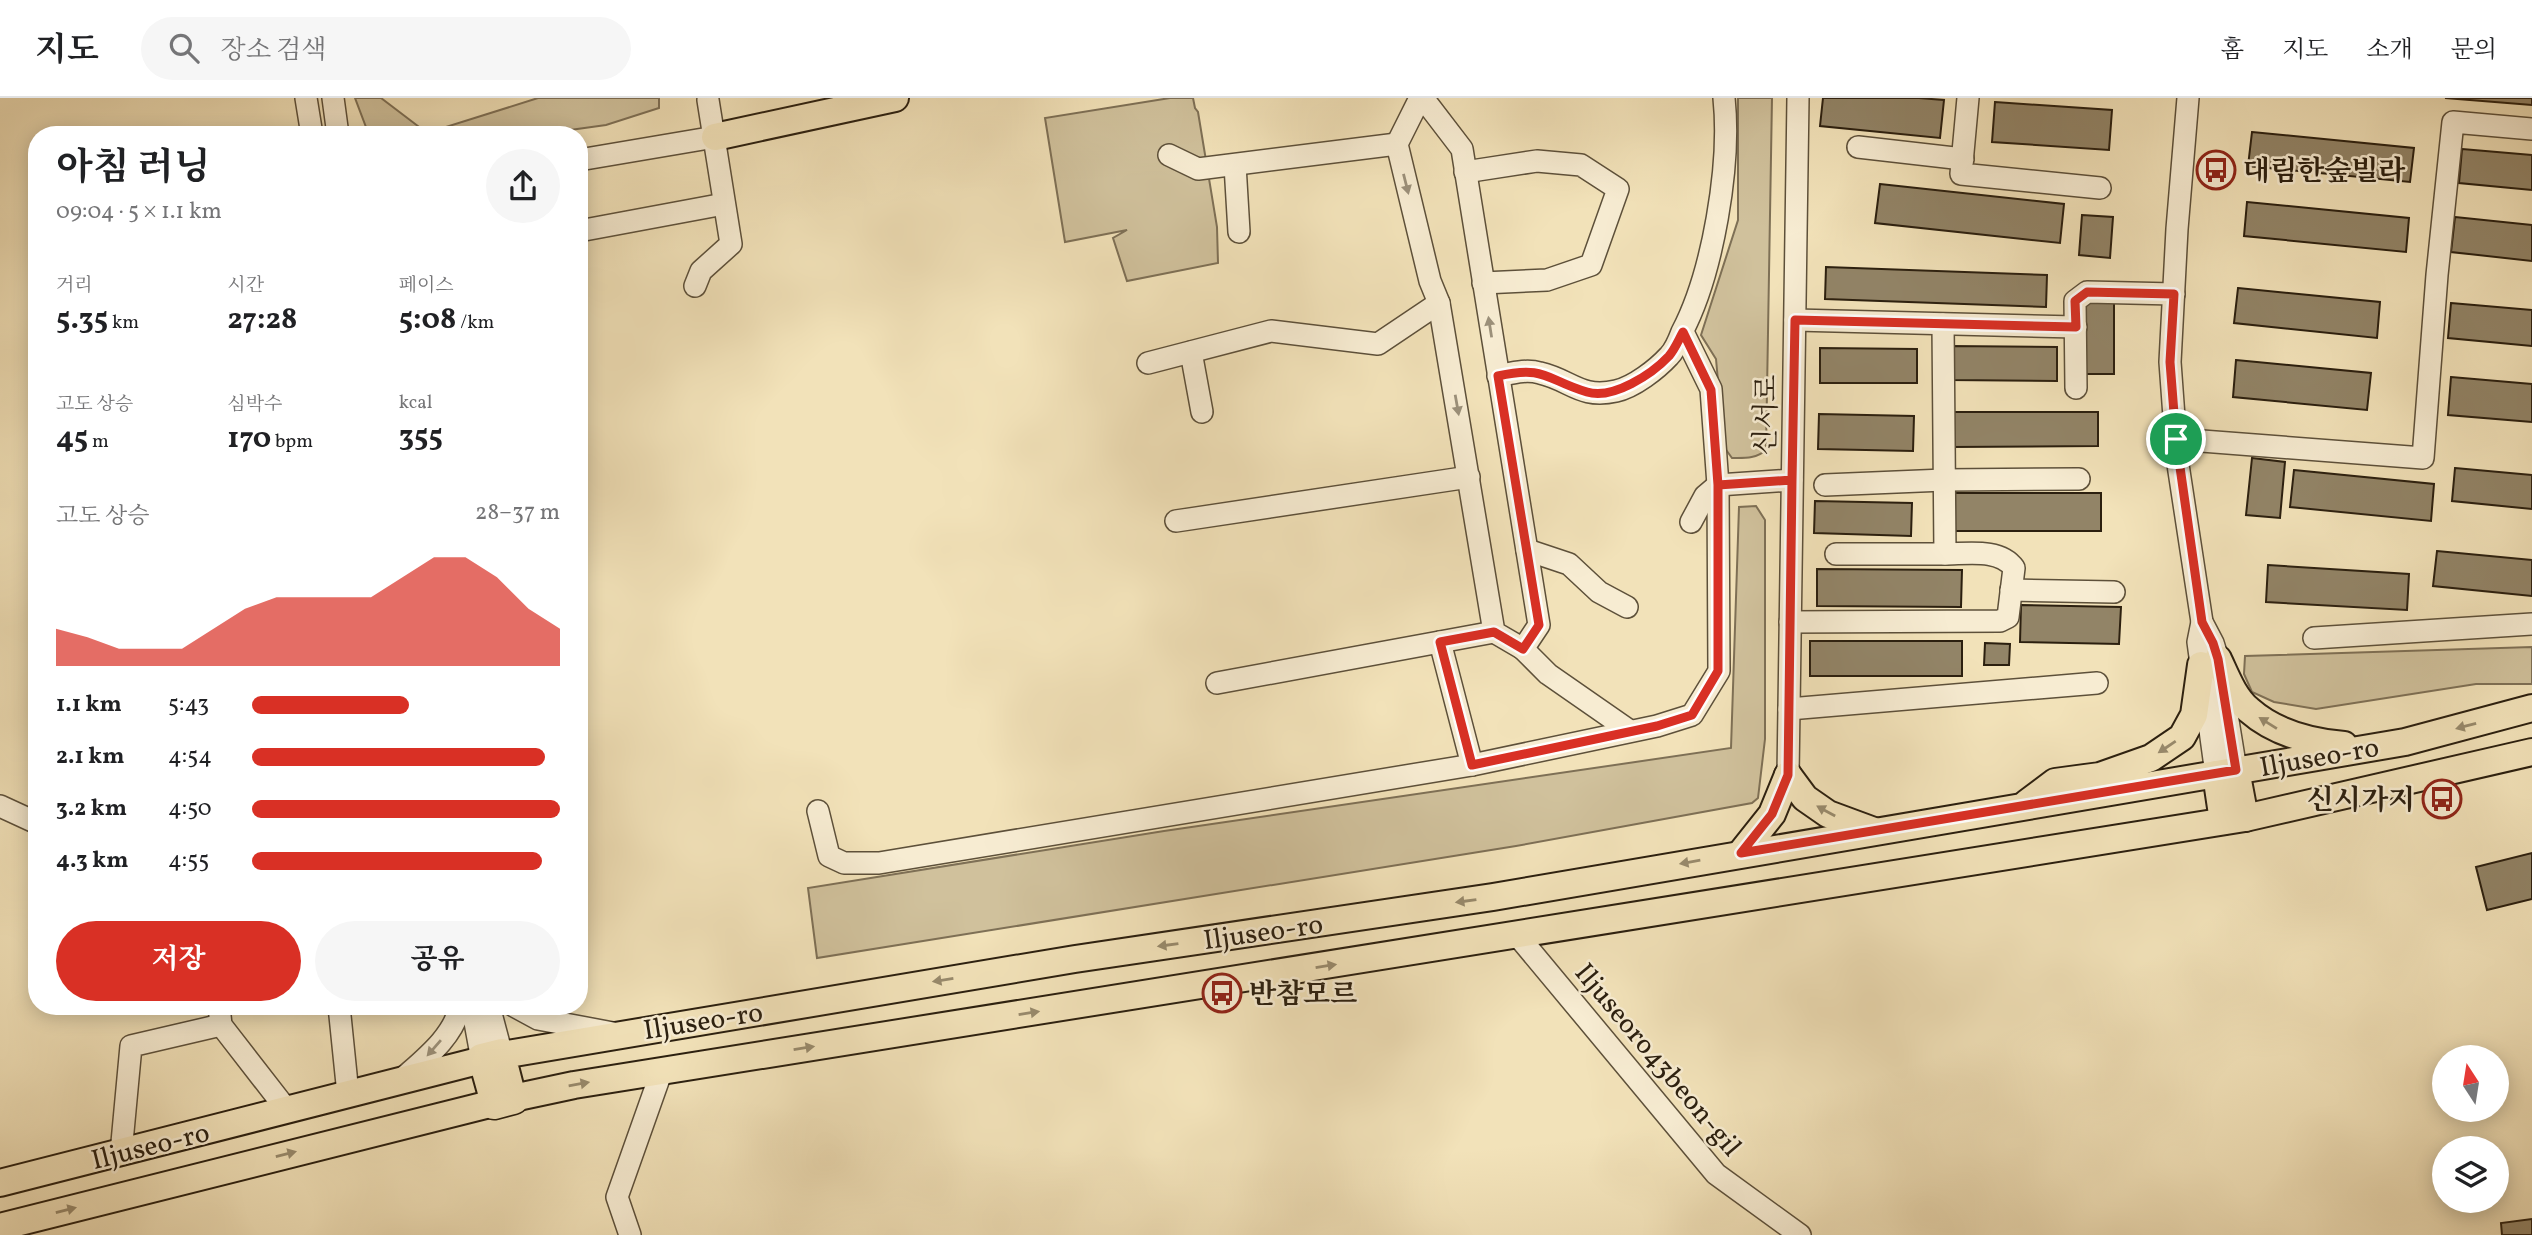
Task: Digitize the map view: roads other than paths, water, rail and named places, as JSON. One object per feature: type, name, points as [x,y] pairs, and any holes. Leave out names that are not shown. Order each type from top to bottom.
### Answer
[{"type":"main road","points":[[715,137],[895,98]]},
{"type":"main road","points":[[2209,662],[2247,709],[2275,728],[2302,738],[2342,745],[2406,742]]},
{"type":"main road","points":[[2020,807],[2055,782],[2099,776],[2151,758],[2182,737],[2194,715],[2209,662]]},
{"type":"main road","name":"Iljuseo-ro","points":[[0,1183],[492,1057],[1075,959],[1493,897],[2406,742],[2532,708]]},
{"type":"main road","name":"Iljuseo-ro","points":[[0,1227],[574,1084],[1518,936],[2234,819],[2532,752]]},
{"type":"main road","points":[[2227,772],[2234,819]]},
{"type":"main road","points":[[1788,775],[1805,799],[1828,814],[1875,832]]},
{"type":"main road","points":[[1741,853],[1772,814],[1788,775]]},
{"type":"main road","points":[[492,1057],[503,1100]]},
{"type":"street","points":[[306,98],[311,126]]},
{"type":"street","points":[[333,98],[337,126]]},
{"type":"street","points":[[1494,632],[1439,303],[1430,281],[1397,144],[1422,98],[1462,149],[1539,625],[1523,649]]},
{"type":"street","points":[[1498,376],[1522,370],[1541,373],[1590,393],[1618,390],[1639,380],[1671,355],[1695,308],[1720,207],[1726,116],[1724,98]]},
{"type":"street","name":"신서로","points":[[1788,775],[1798,98]]},
{"type":"street","points":[[1968,98],[1961,174],[2100,188]]},
{"type":"street","points":[[2188,98],[2170,362],[2176,439],[2202,622],[2198,642],[2209,662],[2227,772]]},
{"type":"street","points":[[695,286],[701,271],[731,244],[708,100]]},
{"type":"street","points":[[2176,439],[2423,458],[2437,275],[2453,122],[2532,129]]},
{"type":"street","points":[[588,158],[715,137]]},
{"type":"street","points":[[1169,155],[1198,169],[1397,144]]},
{"type":"street","points":[[1858,147],[1963,159]]},
{"type":"street","points":[[1465,172],[1537,161],[1570,164],[1581,166],[1618,189],[1591,265],[1547,280],[1483,283]]},
{"type":"street","points":[[1235,165],[1239,232]]},
{"type":"street","points":[[588,229],[724,204]]},
{"type":"street","points":[[2076,388],[2075,301],[2087,292],[2174,294]]},
{"type":"street","points":[[1148,363],[1271,331],[1378,344],[1439,303]]},
{"type":"street","points":[[1795,320],[2076,327]]},
{"type":"street","points":[[1943,324],[1945,554]]},
{"type":"street","points":[[818,811],[829,856],[844,863],[879,863],[1472,765],[1692,715],[1718,671],[1718,485],[1711,390],[1683,332]]},
{"type":"street","points":[[1191,352],[1202,412]]},
{"type":"street","points":[[1176,521],[1469,477]]},
{"type":"street","points":[[1825,485],[1944,480],[2078,479]]},
{"type":"street","points":[[1691,522],[1704,496],[1718,485],[1792,480]]},
{"type":"street","points":[[1527,550],[1569,564],[1599,592],[1627,607]]},
{"type":"street","points":[[1790,622],[2000,621],[2008,617],[2014,568],[2008,560],[1988,554],[1836,554]]},
{"type":"street","points":[[2011,590],[2114,592]]},
{"type":"street","points":[[2314,638],[2532,624]]},
{"type":"street","points":[[1217,683],[1494,632],[1523,649],[1548,674],[1630,731]]},
{"type":"street","points":[[1440,642],[1472,765]]},
{"type":"street","points":[[1789,709],[2097,684]]},
{"type":"street","points":[[0,806],[28,819]]},
{"type":"street","name":"Iljuseoro43beon-gil","points":[[1518,936],[1716,1174],[1800,1235]]},
{"type":"street","points":[[340,1015],[348,1094]]},
{"type":"street","points":[[398,1082],[434,1050],[448,1032],[456,1015]]},
{"type":"street","points":[[476,1015],[492,1057]]},
{"type":"street","points":[[490,1015],[492,1057]]},
{"type":"street","points":[[531,1015],[538,1019],[618,1034]]},
{"type":"street","points":[[121,1153],[131,1046],[220,1016],[287,1110]]},
{"type":"street","points":[[630,1235],[617,1197],[662,1070]]},
{"type":"place","name":"대림한숲빌라","points":[[2216,170]]},
{"type":"place","name":"신시가지","points":[[2442,799]]},
{"type":"place","name":"반참모르","points":[[1222,993]]}]
